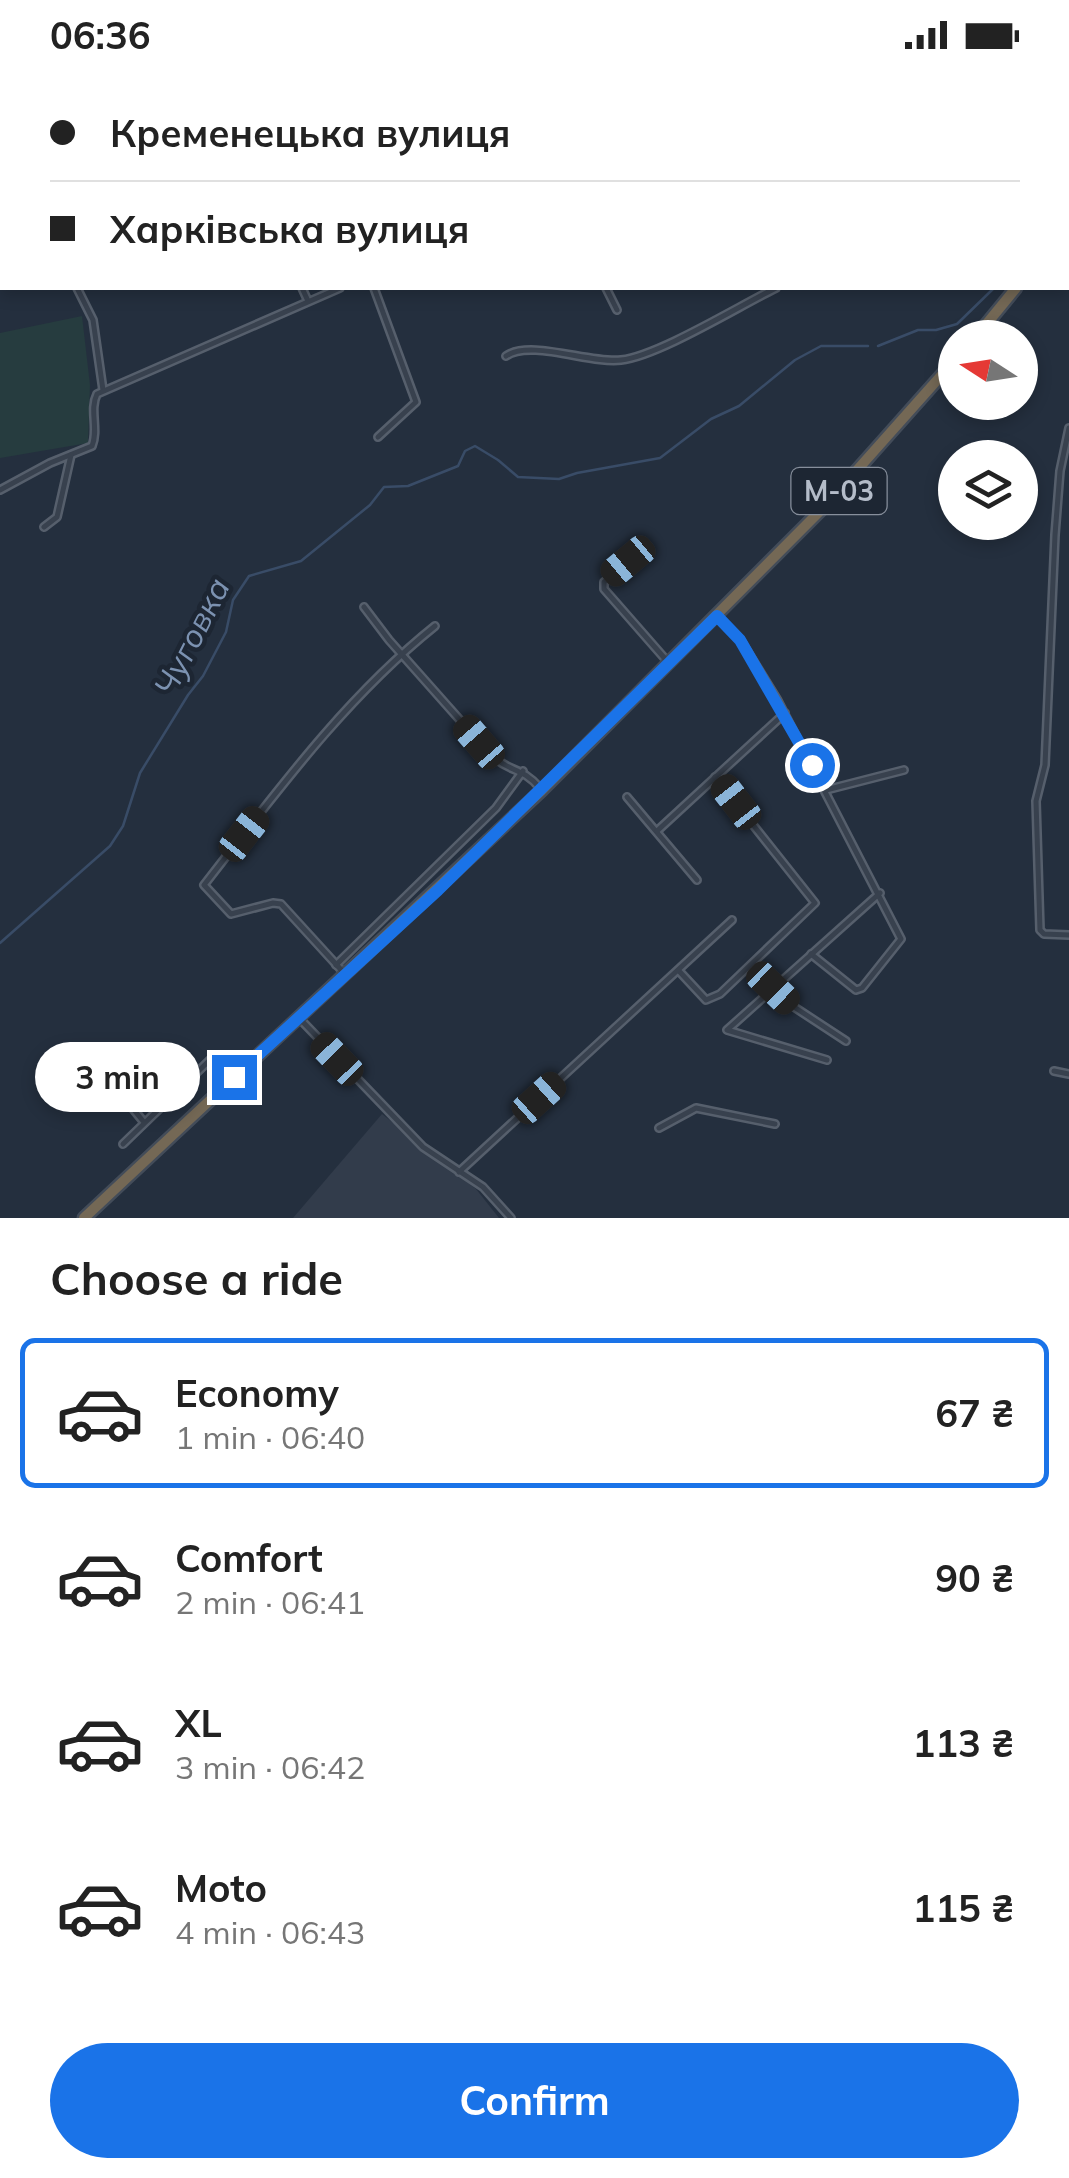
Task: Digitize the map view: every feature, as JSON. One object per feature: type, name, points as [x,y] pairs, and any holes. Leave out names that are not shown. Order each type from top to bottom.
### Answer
[{"type":"highway","points":[[990,320],[1014,290]]},
{"type":"highway","name":"М-03","points":[[84,1218],[542,790],[826,505],[938,379]]},
{"type":"street","points":[[78,290],[93,320],[103,392]]},
{"type":"street","points":[[303,290],[308,301]]},
{"type":"street","points":[[0,490],[92,446],[96,434],[93,403],[97,394],[335,290]]},
{"type":"street","points":[[375,290],[416,402],[378,437]]},
{"type":"street","points":[[607,290],[617,310]]},
{"type":"street","points":[[506,356],[523,350],[627,360],[772,290]]},
{"type":"street","points":[[1069,428],[1060,470],[1055,534],[1045,765],[1036,801],[1040,930],[1044,934],[1069,935]]},
{"type":"street","points":[[44,527],[57,516],[71,455]]},
{"type":"street","points":[[639,556],[604,582],[604,589],[670,663]]},
{"type":"street","points":[[364,607],[491,755],[509,768],[524,771],[542,790]]},
{"type":"street","points":[[717,616],[740,640],[785,714],[902,939],[862,988],[856,990],[811,954]]},
{"type":"street","points":[[346,976],[281,904],[231,914],[204,885],[325,735],[382,672],[435,626]]},
{"type":"street","points":[[656,831],[785,714]]},
{"type":"street","points":[[826,790],[904,770]]},
{"type":"street","points":[[336,965],[496,808],[524,771]]},
{"type":"street","points":[[678,970],[706,1000],[720,994],[816,903],[716,777]]},
{"type":"street","points":[[627,796],[698,880]]},
{"type":"street","points":[[827,1060],[727,1030],[880,893]]},
{"type":"street","points":[[459,1172],[732,920]]},
{"type":"street","points":[[773,988],[788,1003],[846,1041]]},
{"type":"street","points":[[299,1018],[423,1148],[482,1186],[511,1218]]},
{"type":"street","points":[[123,1144],[215,1056],[234,1077]]},
{"type":"street","points":[[1054,1071],[1069,1074]]},
{"type":"street","points":[[107,1077],[144,1121]]},
{"type":"street","points":[[659,1128],[696,1108],[775,1124]]},
{"type":"shaded area","points":[[382,1114],[476,1189],[499,1218],[293,1218]]},
{"type":"green space","points":[[82,316],[90,385],[88,443],[0,458],[0,333]]},
{"type":"waterway","name":"Чуговка","points":[[878,346],[918,330],[957,324],[992,290]]},
{"type":"waterway","name":"Чуговка","points":[[0,943],[110,846],[123,826],[140,773],[203,676],[226,632],[233,600],[249,576],[301,561],[370,505],[384,487],[408,486],[458,466],[465,451],[475,446],[518,477],[559,479],[660,458],[711,419],[739,406],[795,360],[821,346],[868,346]]},
{"type":"route","points":[[234,1077],[438,890],[717,616],[740,640],[812,765]]}]
